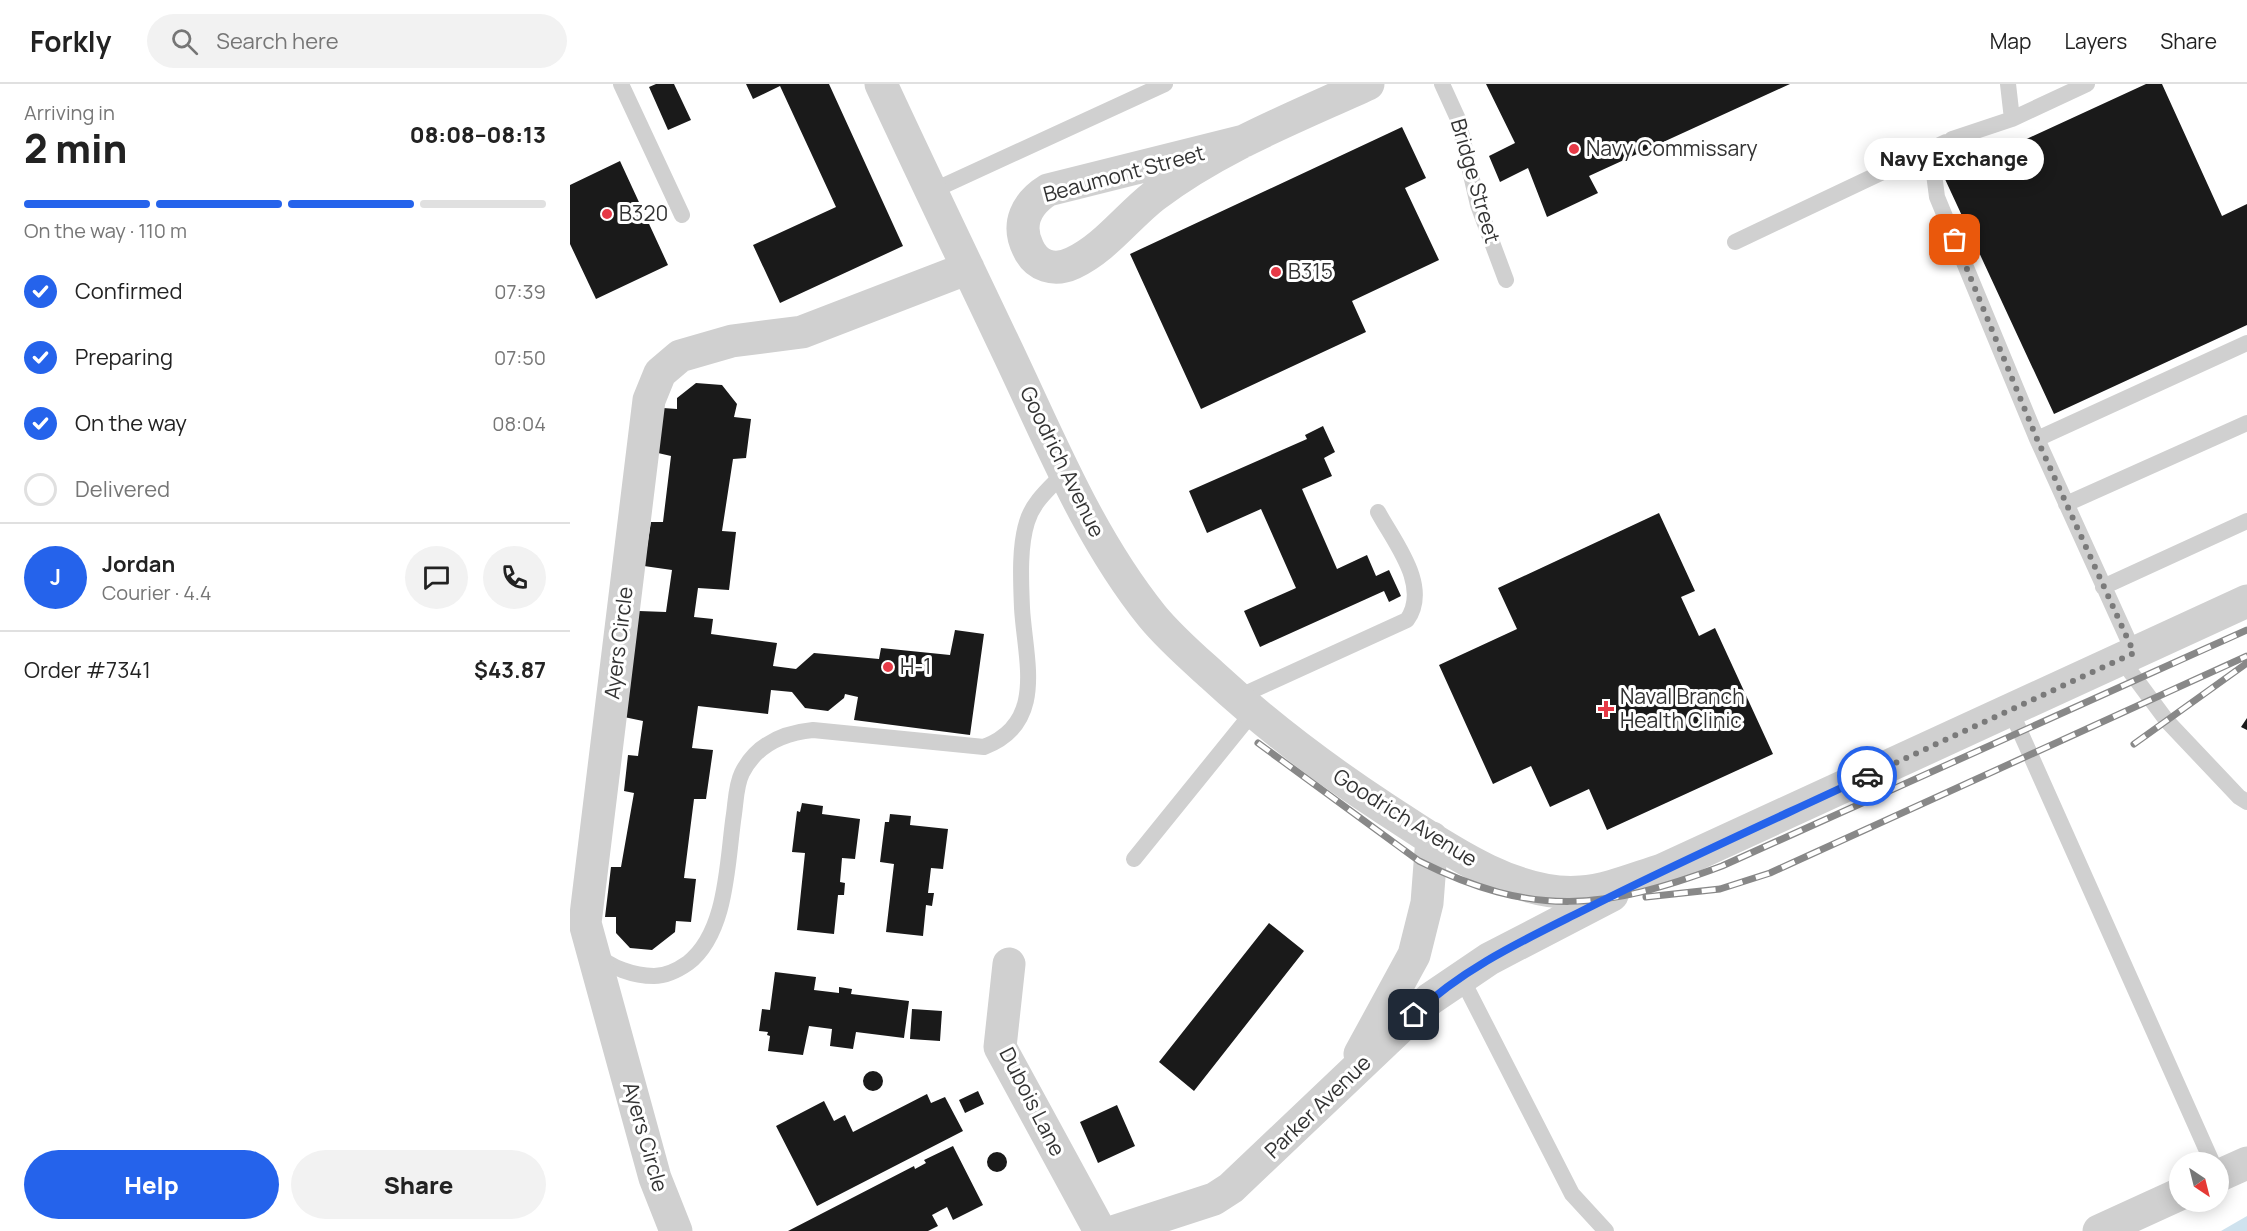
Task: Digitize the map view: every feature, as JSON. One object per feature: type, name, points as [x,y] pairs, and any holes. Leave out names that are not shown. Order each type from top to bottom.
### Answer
[{"type":"street","name":"Goodrich Avenue","points":[[881,84],[930,192],[1095,533],[1133,590],[1177,643],[1245,705],[1342,781],[1477,864],[1540,890],[1578,893],[1595,891],[1662,870],[2247,601]]},
{"type":"street","name":"Beaumont Street","points":[[1244,141],[1048,190],[1035,198],[1025,215],[1024,241],[1032,257],[1049,267],[1073,263],[1109,237],[1154,196],[1244,141],[1368,84]]},
{"type":"street","name":"Ayers Circle","points":[[676,1231],[655,1178],[592,948],[587,938],[586,913],[649,400],[655,382],[669,364],[680,356],[732,341],[802,332],[968,268]]},
{"type":"street","points":[[1348,1077],[1414,955],[1427,903],[1432,838]]},
{"type":"street","name":"Parker Avenue","points":[[1116,1231],[1214,1198],[1232,1188],[1430,999],[1514,945],[1662,870]]},
{"type":"street","name":"Dubois Lane","points":[[1009,964],[999,1047],[1100,1231]]},
{"type":"street","points":[[2229,1171],[2247,1163]]},
{"type":"street","points":[[2098,1231],[2169,1199]]},
{"type":"lane","points":[[621,84],[682,215]]},
{"type":"lane","points":[[930,192],[1165,84]]},
{"type":"lane","name":"Bridge Street","points":[[1442,84],[1458,119],[1478,205],[1506,280]]},
{"type":"lane","points":[[2008,84],[2012,119]]},
{"type":"lane","points":[[1735,242],[1952,140],[2012,119],[2087,84]]},
{"type":"lane","points":[[1952,140],[1937,153],[1932,166],[1937,197],[2037,439],[2103,587],[2127,656],[2167,721],[2239,797],[2247,802]]},
{"type":"lane","points":[[2037,439],[2247,343]]},
{"type":"lane","points":[[2066,504],[2247,423]]},
{"type":"lane","points":[[592,948],[601,958],[627,971],[643,976],[658,976],[681,967],[704,947],[719,915],[741,774],[758,751],[771,742],[798,732],[813,730],[984,747],[1002,740],[1012,730],[1022,713],[1029,685],[1022,607],[1023,540],[1027,521],[1041,496],[1065,472]]},
{"type":"lane","points":[[1134,860],[1245,705],[1407,620],[1414,610],[1414,580],[1378,512]]},
{"type":"lane","points":[[2103,587],[2247,521]]},
{"type":"lane","points":[[2010,709],[2208,1152]]},
{"type":"lane","points":[[1461,977],[1572,1194],[1606,1231]]},
{"type":"water","points":[[2247,1216],[2247,1231],[2221,1231]]},
{"type":"building","points":[[656,84],[674,84],[691,120],[668,130],[649,87]]},
{"type":"building","points":[[746,84],[829,84],[903,246],[780,303],[753,245],[836,207],[780,86],[753,99]]},
{"type":"building","name":"Navy Commissary","points":[[1486,84],[1790,84],[1589,176],[1598,193],[1547,217],[1528,168],[1500,182],[1489,156],[1515,143]]},
{"type":"building","points":[[2146,84],[2162,84],[2222,216],[2247,204],[2247,325],[2054,414],[1944,177]]},
{"type":"building","name":"B315","points":[[1402,127],[1426,178],[1405,188],[1439,260],[1352,301],[1366,332],[1201,409],[1130,254]]},
{"type":"building","name":"B320","points":[[620,161],[668,265],[596,299],[570,244],[570,185]]},
{"type":"building","name":"H-1","points":[[696,383],[722,385],[737,404],[734,417],[751,419],[746,458],[733,459],[722,531],[736,532],[729,590],[698,588],[694,617],[713,619],[711,634],[777,643],[773,666],[796,669],[814,653],[879,659],[881,648],[950,655],[955,630],[984,634],[970,735],[854,720],[858,697],[845,694],[844,698],[828,711],[805,708],[792,692],[771,690],[768,714],[698,706],[692,748],[713,750],[706,799],[694,799],[684,878],[696,879],[691,922],[676,921],[675,932],[652,950],[630,948],[616,933],[616,917],[605,917],[611,867],[621,867],[634,793],[624,791],[628,755],[638,756],[643,721],[624,717],[639,611],[666,612],[672,570],[644,566],[651,522],[663,522],[671,456],[658,453],[663,408],[677,409],[677,398]]},
{"type":"building","points":[[1323,426],[1335,452],[1324,458],[1332,476],[1302,489],[1337,569],[1367,555],[1376,576],[1389,570],[1401,596],[1389,602],[1384,591],[1260,647],[1244,611],[1296,588],[1261,509],[1207,533],[1189,491],[1307,439],[1305,435]]},
{"type":"building","name":"Naval Branch Health Clinic","points":[[1659,513],[1695,591],[1681,597],[1699,636],[1715,628],[1773,754],[1607,830],[1589,789],[1550,807],[1531,766],[1493,784],[1439,665],[1517,629],[1498,588]]},
{"type":"building","points":[[2247,718],[2247,730],[2241,727]]},
{"type":"building","points":[[802,803],[823,806],[822,814],[860,819],[855,859],[842,858],[840,882],[845,883],[844,895],[838,895],[834,934],[797,930],[805,853],[792,852],[797,811],[800,812]]},
{"type":"building","points":[[890,814],[911,816],[910,825],[948,829],[943,869],[931,868],[928,893],[934,893],[932,906],[926,905],[923,936],[886,932],[894,864],[880,862],[885,822],[889,822]]},
{"type":"building","points":[[1269,923],[1304,951],[1194,1091],[1159,1062]]},
{"type":"building","points":[[775,972],[816,977],[814,990],[839,993],[839,987],[852,989],[851,994],[909,1001],[904,1038],[856,1032],[853,1049],[830,1046],[832,1029],[809,1026],[803,1055],[768,1051],[770,1036],[767,1035],[768,1032],[759,1031],[762,1009],[770,1010]]},
{"type":"building","points":[[912,1009],[942,1011],[940,1041],[910,1039]]},
{"type":"building","points":[[873,1071],[880,1074],[883,1081],[880,1088],[873,1091],[866,1088],[863,1081],[866,1074]]},
{"type":"building","points":[[978,1091],[984,1104],[965,1113],[959,1100]]},
{"type":"building","points":[[927,1094],[931,1103],[945,1097],[963,1131],[817,1206],[776,1126],[824,1101],[834,1121],[845,1115],[853,1132]]},
{"type":"building","points":[[1117,1105],[1135,1146],[1098,1163],[1080,1122]]},
{"type":"building","points":[[953,1146],[983,1205],[953,1220],[947,1207],[932,1215],[938,1226],[928,1231],[788,1231],[914,1166],[915,1169],[926,1163],[924,1160]]},
{"type":"building","points":[[997,1152],[1004,1155],[1007,1162],[1004,1169],[997,1172],[990,1169],[987,1162],[990,1155]]},
{"type":"railway","points":[[1258,743],[1419,861],[1498,892],[1534,899],[1569,901],[1605,899],[1641,892],[1722,866],[2247,630]]},
{"type":"railway","points":[[1646,897],[1720,889],[1770,873],[2247,656]]},
{"type":"railway","points":[[2134,744],[2247,663]]},
{"type":"way so far","points":[[1867,776],[2134,653],[2037,439],[1955,240]]},
{"type":"place","name":"Navy Commissary","points":[[1574,149]]},
{"type":"place","name":"B320","points":[[607,214]]},
{"type":"place","name":"Navy Exchange","points":[[1955,240]]},
{"type":"place","name":"B315","points":[[1276,272]]},
{"type":"place","name":"H-1","points":[[888,667]]},
{"type":"place","name":"Naval Branch Health Clinic","points":[[1606,709]]},
{"type":"route","points":[[1414,1015],[1430,999],[1461,977],[1514,945],[1662,870],[1867,776]]}]
